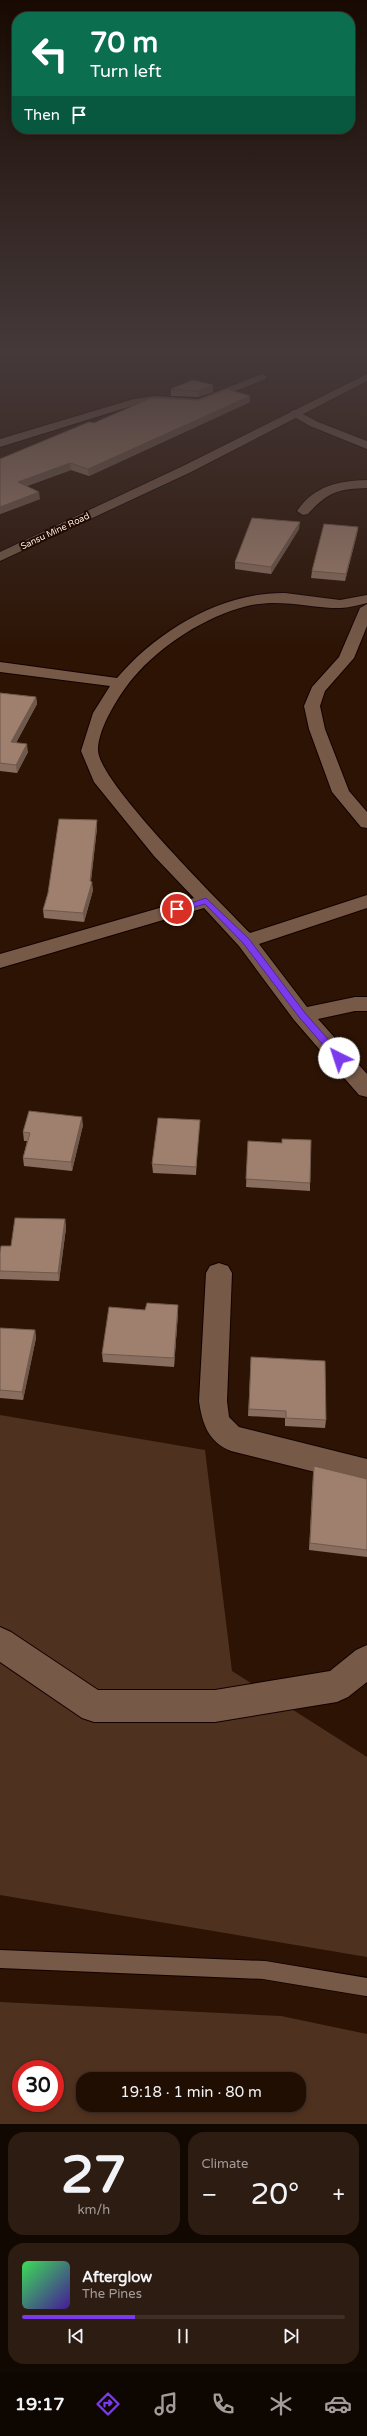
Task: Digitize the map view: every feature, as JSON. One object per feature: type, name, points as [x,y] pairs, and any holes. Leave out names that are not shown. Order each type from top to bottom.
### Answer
[{"type":"street","name":"Sansu Mine Road","points":[[0,557],[216,454]]},
{"type":"street","points":[[303,512],[320,492],[329,487],[367,484]]},
{"type":"street","points":[[367,600],[342,604],[268,598],[231,608],[171,635],[142,658],[120,682],[103,708],[89,751],[100,778],[161,852],[206,901],[246,941],[302,1015],[367,1089]]},
{"type":"street","points":[[367,608],[346,658],[318,690],[312,706],[317,729],[341,792],[367,823]]},
{"type":"street","points":[[0,667],[120,682]]},
{"type":"street","points":[[0,961],[206,901]]},
{"type":"street","points":[[246,941],[367,902]]},
{"type":"street","points":[[302,1015],[355,1004],[367,1004]]},
{"type":"street","points":[[218,1273],[213,1401],[216,1422],[231,1438],[367,1472]]},
{"type":"street","points":[[0,1644],[94,1706],[215,1706],[337,1686],[367,1661]]},
{"type":"lane","points":[[0,1959],[264,1970],[367,1987]]},
{"type":"shaded area","points":[[0,1415],[205,1450],[232,1671],[367,1757],[367,1957],[0,1895]]},
{"type":"shaded area","points":[[0,2002],[281,2016],[367,2034],[367,2124],[0,2124]]},
{"type":"building","points":[[12,454],[121,454],[88,469],[70,463],[18,482],[39,492],[0,507],[0,459]]},
{"type":"building","points":[[252,518],[300,522],[271,567],[235,562]]},
{"type":"building","points":[[324,524],[358,527],[346,574],[312,571]]},
{"type":"building","points":[[0,693],[36,697],[11,742],[27,744],[16,765],[0,763]]},
{"type":"building","points":[[59,819],[97,820],[90,881],[92,882],[83,913],[43,910],[48,893]]},
{"type":"building","points":[[29,1111],[82,1117],[71,1162],[23,1158],[30,1133],[23,1132]]},
{"type":"building","points":[[158,1118],[200,1120],[196,1167],[152,1164]]},
{"type":"building","points":[[282,1139],[311,1140],[310,1183],[246,1179],[248,1141],[282,1143]]},
{"type":"building","points":[[15,1218],[65,1219],[58,1273],[0,1271],[1,1246],[11,1246]]},
{"type":"building","points":[[147,1303],[178,1305],[174,1358],[102,1354],[109,1307],[145,1310]]},
{"type":"building","points":[[0,1328],[35,1330],[22,1392],[0,1390]]},
{"type":"building","points":[[251,1357],[325,1361],[326,1420],[286,1418],[286,1411],[249,1409]]},
{"type":"building","points":[[314,1466],[367,1479],[367,1550],[310,1543]]},
{"type":"route","points":[[177,909],[206,901],[246,941],[302,1015],[339,1058]]}]
